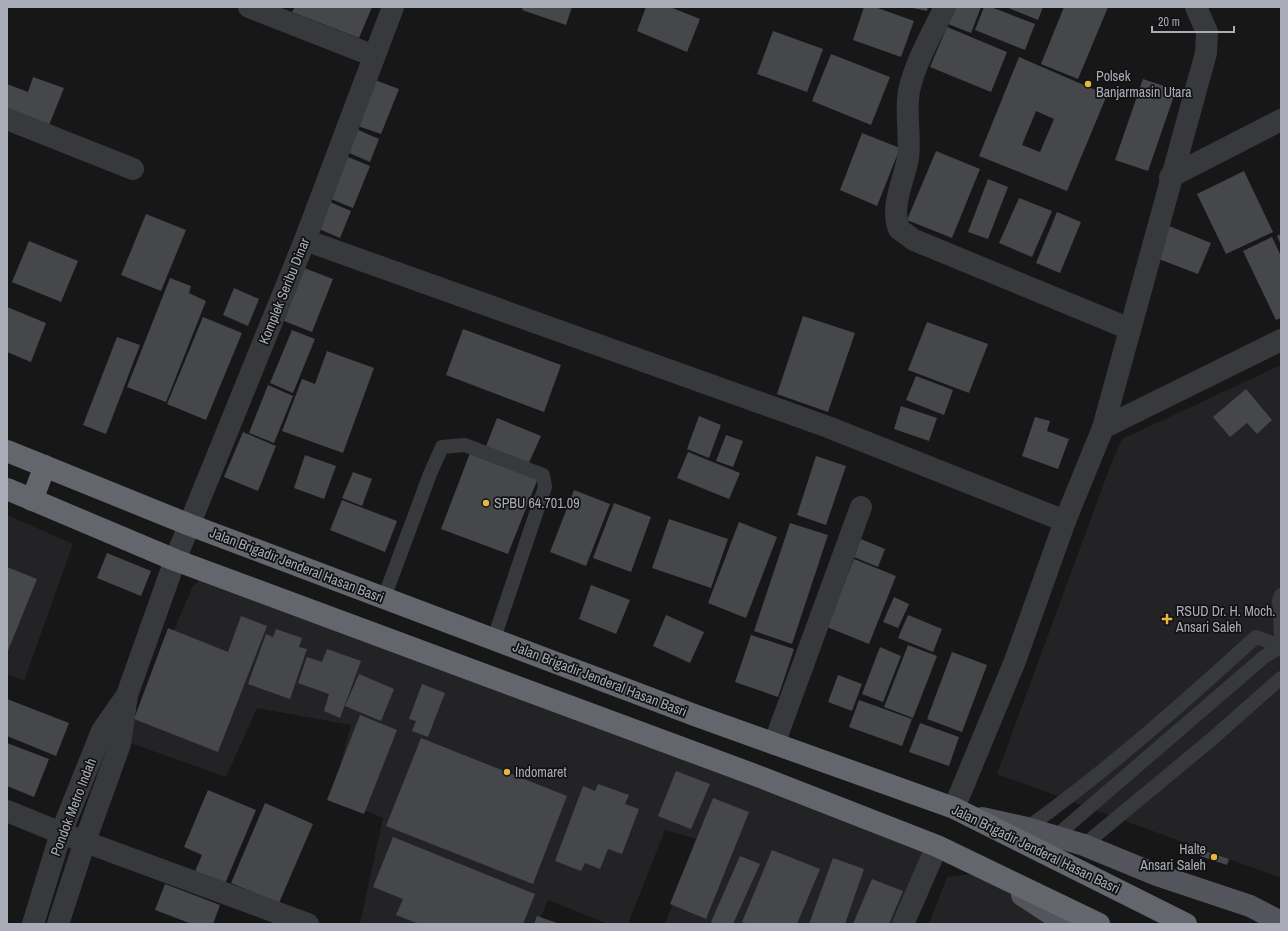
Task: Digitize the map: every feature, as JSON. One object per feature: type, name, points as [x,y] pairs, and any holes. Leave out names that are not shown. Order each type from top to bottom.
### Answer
[{"type":"highway","name":"Jalan Brigadir Jenderal Hasan Basri","points":[[7,452],[190,525],[494,638],[697,716],[954,808],[975,817],[1186,924]]},
{"type":"highway","points":[[32,500],[45,466]]},
{"type":"highway","points":[[7,489],[175,560],[763,778],[937,846],[957,854],[1099,924]]},
{"type":"main road","points":[[975,817],[1027,828],[1084,845],[1157,875],[1250,906],[1281,922]]},
{"type":"main road","points":[[957,854],[1066,924]]},
{"type":"street","points":[[249,7],[374,56]]},
{"type":"street","name":"Komplek Seribu Dinar","points":[[175,560],[305,240],[393,7]]},
{"type":"street","points":[[944,7],[918,62],[910,90],[907,114],[908,156],[896,216],[899,229],[914,240],[1130,329]]},
{"type":"street","points":[[954,808],[1015,661],[1065,521],[1103,428],[1170,177],[1199,80],[1207,45],[1206,32],[1196,7]]},
{"type":"street","points":[[7,119],[133,169]]},
{"type":"street","points":[[1170,177],[1281,120]]},
{"type":"street","points":[[305,240],[828,427],[1065,521]]},
{"type":"street","points":[[1103,428],[1281,340]]},
{"type":"street","points":[[774,744],[861,507]]},
{"type":"street","name":"Pondok Metro Indah","points":[[58,924],[85,841],[120,744],[127,696],[175,560]]},
{"type":"street","name":"Pondok Metro Indah","points":[[33,924],[61,833],[102,731],[127,696]]},
{"type":"street","points":[[7,811],[61,833],[308,924]]},
{"type":"street","points":[[903,924],[937,846]]},
{"type":"lane","points":[[384,598],[430,474],[442,447],[465,445],[543,475],[545,487],[494,638]]},
{"type":"lane","points":[[1281,595],[1279,601],[1281,634]]},
{"type":"lane","points":[[1027,828],[1053,810],[1181,705],[1256,637],[1281,646]]},
{"type":"lane","points":[[1056,836],[1265,656],[1281,646]]},
{"type":"lane","points":[[1084,845],[1212,739],[1281,678]]},
{"type":"shaded area","name":"RSUD Dr. H. Moch. Ansari Saleh","points":[[1281,365],[1281,878],[997,774],[1111,464],[1122,439]]},
{"type":"shaded area","points":[[7,515],[73,544],[24,681],[7,674]]},
{"type":"shaded area","points":[[208,573],[925,851],[912,924],[665,924],[697,839],[665,830],[628,924],[608,924],[548,900],[538,924],[360,923],[383,818],[331,797],[351,725],[257,708],[226,777],[125,741],[193,586]]},
{"type":"shaded area","points":[[972,874],[1073,924],[929,924],[947,877]]},
{"type":"building","points":[[295,7],[372,7],[359,38],[292,12]]},
{"type":"building","points":[[523,7],[572,7],[566,25],[522,10]]},
{"type":"building","points":[[646,7],[670,7],[700,19],[687,52],[637,31]]},
{"type":"building","points":[[864,7],[875,7],[914,21],[901,57],[853,40]]},
{"type":"building","points":[[908,7],[928,7],[927,11]]},
{"type":"building","points":[[955,7],[981,7],[971,33],[948,24]]},
{"type":"building","points":[[984,7],[991,7],[1035,24],[1025,50],[975,30]]},
{"type":"building","points":[[1006,7],[1043,7],[1038,20]]},
{"type":"building","points":[[1064,7],[1108,7],[1078,79],[1041,64]]},
{"type":"building","points":[[947,27],[1007,52],[991,92],[930,67]]},
{"type":"building","points":[[773,31],[823,49],[807,92],[757,74]]},
{"type":"building","points":[[831,54],[890,77],[871,125],[812,101]]},
{"type":"building","points":[[1019,57],[1107,95],[1067,191],[979,156]],"holes":[[[1036,111],[1054,119],[1040,152],[1022,145]]]},
{"type":"building","points":[[33,77],[64,88],[49,125],[7,109],[7,84],[28,92]]},
{"type":"building","points":[[1143,79],[1176,90],[1148,171],[1115,160]]},
{"type":"building","points":[[375,80],[399,89],[381,134],[358,126]]},
{"type":"building","points":[[356,129],[379,139],[370,162],[347,152]]},
{"type":"building","points":[[862,133],[900,148],[877,206],[840,190]]},
{"type":"building","points":[[936,151],[980,169],[952,238],[907,220]]},
{"type":"building","points":[[348,157],[370,166],[353,208],[331,199]]},
{"type":"building","points":[[1244,171],[1273,232],[1226,254],[1197,194]]},
{"type":"building","points":[[988,179],[1008,187],[988,239],[968,232]]},
{"type":"building","points":[[1019,198],[1052,211],[1032,257],[999,243]]},
{"type":"building","points":[[330,202],[351,211],[340,238],[319,229]]},
{"type":"building","points":[[1057,212],[1081,222],[1060,273],[1036,263]]},
{"type":"building","points":[[146,214],[186,230],[161,291],[121,275]]},
{"type":"building","points":[[1169,226],[1211,243],[1198,274],[1156,258]]},
{"type":"building","points":[[1281,234],[1281,245],[1277,236]]},
{"type":"building","points":[[1272,237],[1281,256],[1281,318],[1276,320],[1243,251]]},
{"type":"building","points":[[29,241],[78,261],[61,302],[12,282]]},
{"type":"building","points":[[304,268],[333,279],[312,332],[284,321]]},
{"type":"building","points":[[170,278],[191,286],[189,293],[206,301],[166,402],[127,387]]},
{"type":"building","points":[[234,288],[259,299],[248,326],[223,315]]},
{"type":"building","points":[[7,307],[46,323],[31,362],[7,352]]},
{"type":"building","points":[[803,316],[855,333],[828,412],[777,394]]},
{"type":"building","points":[[203,317],[242,333],[206,420],[167,404]]},
{"type":"building","points":[[927,322],[988,344],[969,393],[908,370]]},
{"type":"building","points":[[463,329],[561,365],[544,412],[446,375]]},
{"type":"building","points":[[292,330],[315,339],[293,393],[270,383]]},
{"type":"building","points":[[117,337],[140,345],[106,434],[83,425]]},
{"type":"building","points":[[327,351],[374,368],[343,453],[282,431],[302,379],[315,384]]},
{"type":"building","points":[[916,376],[953,390],[944,415],[906,400]]},
{"type":"building","points":[[268,385],[293,396],[274,443],[249,433]]},
{"type":"building","points":[[1246,389],[1272,420],[1257,434],[1247,423],[1230,437],[1213,417]]},
{"type":"building","points":[[901,406],[937,418],[929,441],[894,429]]},
{"type":"building","points":[[699,416],[721,425],[709,458],[687,449]]},
{"type":"building","points":[[1035,417],[1050,421],[1047,431],[1069,439],[1058,469],[1022,456]]},
{"type":"building","points":[[497,418],[541,436],[527,467],[485,449]]},
{"type":"building","points":[[243,432],[276,446],[258,491],[224,477]]},
{"type":"building","points":[[726,435],[743,441],[733,467],[716,461]]},
{"type":"building","points":[[688,452],[740,473],[729,499],[677,478]]},
{"type":"building","points":[[470,453],[538,478],[508,554],[441,529]]},
{"type":"building","points":[[305,455],[336,466],[324,499],[294,488]]},
{"type":"building","points":[[816,456],[846,466],[826,525],[797,515]]},
{"type":"building","points":[[353,472],[372,479],[362,506],[342,498]]},
{"type":"building","points":[[574,490],[610,504],[586,566],[550,552]]},
{"type":"building","points":[[342,500],[397,521],[385,552],[330,530]]},
{"type":"building","points":[[614,503],[651,517],[631,572],[593,558]]},
{"type":"building","points":[[669,519],[728,539],[711,588],[652,568]]},
{"type":"building","points":[[739,522],[777,537],[746,618],[708,603]]},
{"type":"building","points":[[790,523],[828,535],[792,644],[754,631]]},
{"type":"building","points":[[861,539],[885,549],[878,567],[854,557]]},
{"type":"building","points":[[107,553],[151,571],[141,596],[97,578]]},
{"type":"building","points":[[854,559],[896,576],[869,644],[827,627]]},
{"type":"building","points":[[7,567],[37,579],[7,653]]},
{"type":"building","points":[[591,585],[630,600],[616,634],[579,619]]},
{"type":"building","points":[[894,597],[909,604],[898,628],[883,622]]},
{"type":"building","points":[[666,615],[704,632],[690,663],[653,646]]},
{"type":"building","points":[[908,615],[942,629],[933,652],[898,638]]},
{"type":"building","points":[[241,616],[267,626],[218,752],[134,719],[168,628],[228,652]]},
{"type":"building","points":[[276,629],[302,638],[299,647],[307,649],[290,699],[248,684],[266,634],[273,637]]},
{"type":"building","points":[[751,635],[794,649],[778,697],[735,682]]},
{"type":"building","points":[[908,645],[937,656],[913,718],[884,707]]},
{"type":"building","points":[[880,647],[901,656],[883,702],[862,694]]},
{"type":"building","points":[[327,649],[361,661],[340,718],[324,711],[329,694],[298,683],[307,657],[322,662]]},
{"type":"building","points":[[952,652],[987,665],[962,732],[927,719]]},
{"type":"building","points":[[359,674],[394,689],[381,721],[345,706]]},
{"type":"building","points":[[838,675],[862,684],[852,711],[828,702]]},
{"type":"building","points":[[422,684],[445,693],[428,737],[412,731],[416,721],[409,719]]},
{"type":"building","points":[[7,699],[69,723],[56,756],[7,736]]},
{"type":"building","points":[[859,700],[912,719],[902,746],[849,727]]},
{"type":"building","points":[[360,715],[397,730],[364,814],[327,800]]},
{"type":"building","points":[[920,723],[959,737],[949,766],[909,752]]},
{"type":"building","points":[[421,738],[567,796],[533,884],[386,826]]},
{"type":"building","points":[[7,743],[49,759],[34,797],[7,786]]},
{"type":"building","points":[[676,771],[710,784],[691,829],[658,816]]},
{"type":"building","points":[[598,784],[629,795],[625,804],[639,809],[622,854],[608,849],[600,869],[585,863],[581,871],[555,861],[583,786],[595,791]]},
{"type":"building","points":[[208,790],[256,810],[224,886],[194,874],[202,855],[184,847]]},
{"type":"building","points":[[713,798],[749,812],[706,919],[670,904]]},
{"type":"building","points":[[265,803],[313,824],[279,903],[231,883]]},
{"type":"building","points":[[393,837],[535,894],[523,924],[419,924],[396,915],[403,899],[373,887]]},
{"type":"building","points":[[772,850],[820,869],[797,924],[747,924],[742,922]]},
{"type":"building","name":"Halte Ansari Saleh","points":[[1202,850],[1229,859],[1227,865],[1200,856]]},
{"type":"building","points":[[740,856],[760,864],[733,924],[715,924],[711,922]]},
{"type":"building","points":[[833,858],[864,869],[845,924],[809,924]]},
{"type":"building","points":[[872,879],[903,891],[889,924],[853,924]]},
{"type":"building","points":[[165,884],[220,905],[213,924],[192,924],[155,910]]},
{"type":"building","points":[[537,916],[560,924],[534,924]]},
{"type":"place","name":"Polsek Banjarmasin Utara","points":[[1088,84]]},
{"type":"place","name":"SPBU 64.701.09","points":[[486,503]]},
{"type":"place","name":"RSUD Dr. H. Moch. Ansari Saleh","points":[[1167,619]]},
{"type":"place","name":"Indomaret","points":[[507,772]]},
{"type":"place","name":"Halte Ansari Saleh","points":[[1214,857]]}]
